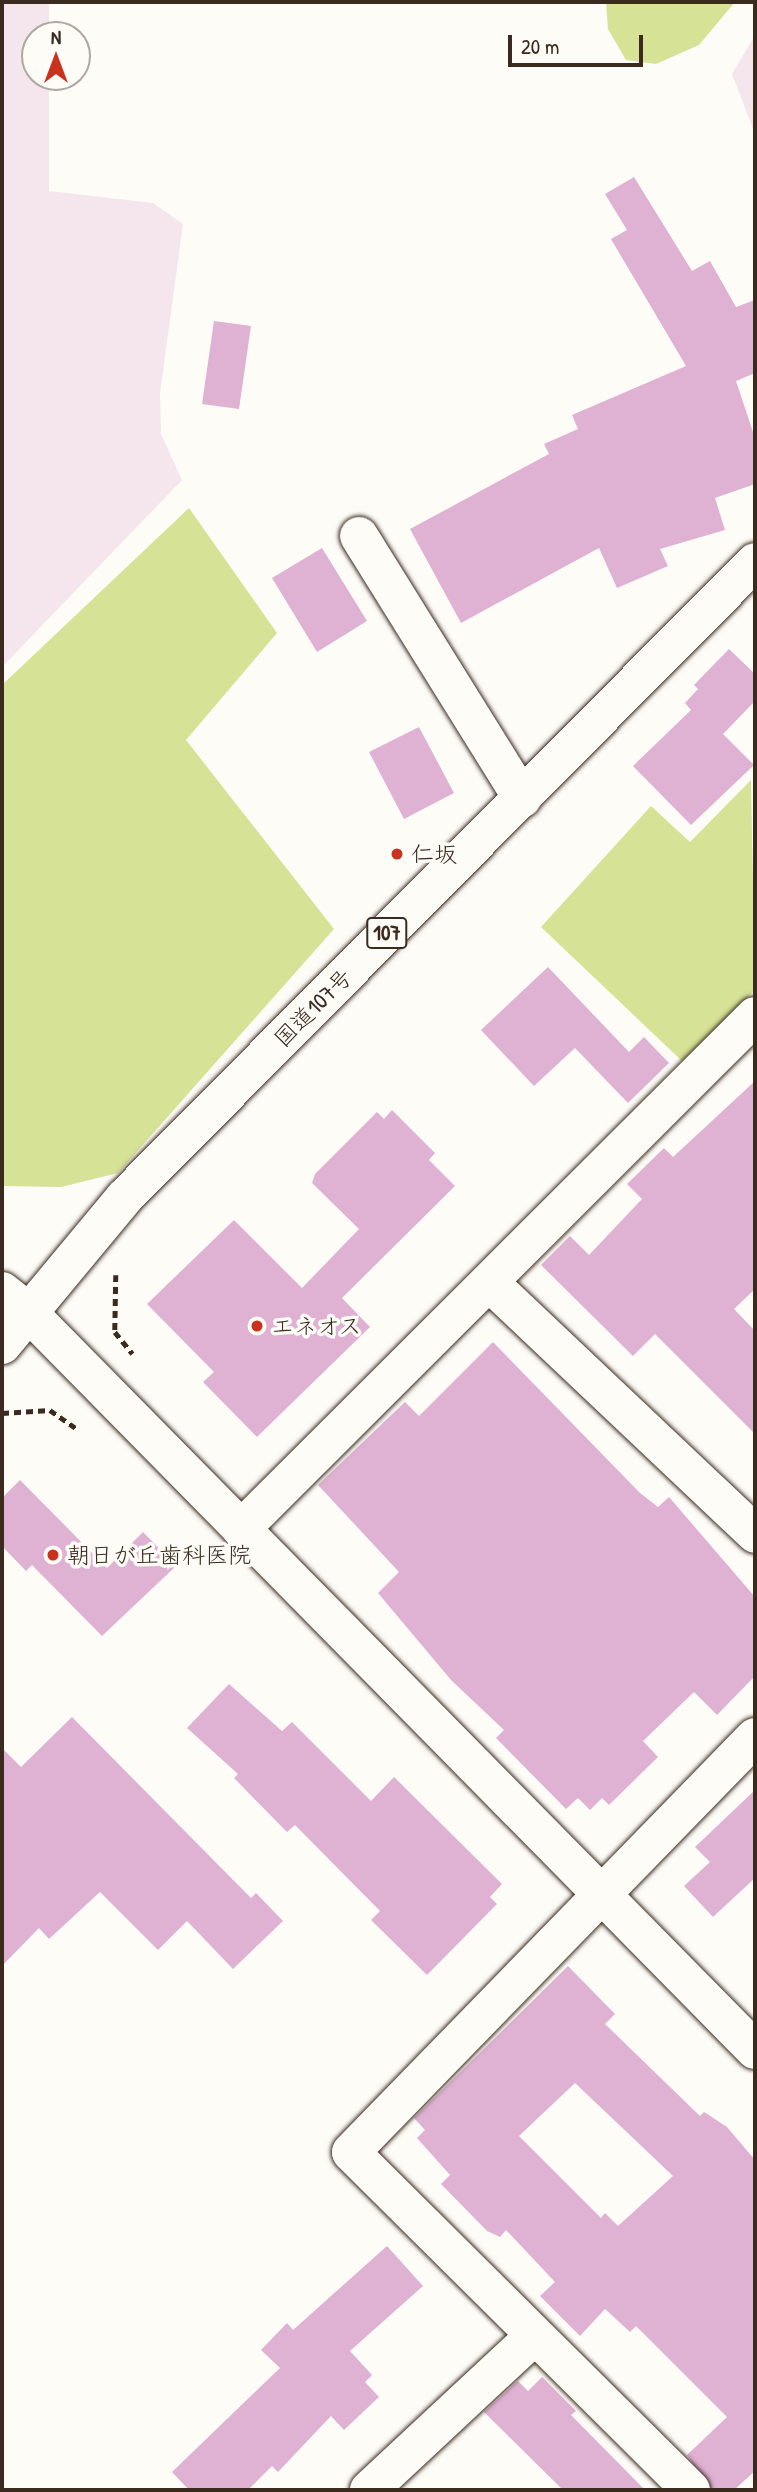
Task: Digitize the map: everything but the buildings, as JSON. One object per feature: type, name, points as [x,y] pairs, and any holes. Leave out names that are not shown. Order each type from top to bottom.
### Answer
[{"type":"main road","points":[[359,536],[522,798]]},
{"type":"main road","name":"国道107号","points":[[2,1345],[13,1300],[125,1197],[755,562]]},
{"type":"main road","points":[[241,1530],[755,1016]]},
{"type":"main road","points":[[490,1283],[755,1534]]},
{"type":"main road","points":[[13,1300],[598,1896],[755,2050]]},
{"type":"main road","points":[[691,2490],[533,2337],[351,2152],[755,1737]]},
{"type":"main road","points":[[369,2490],[533,2337]]},
{"type":"path","points":[[2,1413],[50,1410],[79,1430]]},
{"type":"shaded area","points":[[2,2],[49,2],[49,21],[21,21],[21,91],[49,91],[49,191],[153,203],[183,224],[160,393],[161,434],[182,480],[2,667]]},
{"type":"shaded area","points":[[755,35],[755,134],[732,74]]},
{"type":"green space","points":[[606,2],[735,2],[699,45],[656,64],[626,60],[608,29]]},
{"type":"green space","points":[[189,508],[277,633],[186,740],[334,929],[118,1173],[61,1187],[4,1186],[2,685]]},
{"type":"green space","points":[[751,780],[755,990],[682,1061],[541,927],[651,806],[690,842]]},
{"type":"place","name":"仁坂","points":[[397,854]]},
{"type":"place","name":"エネオス","points":[[257,1326]]},
{"type":"place","name":"朝日が丘歯科医院","points":[[53,1555]]}]
